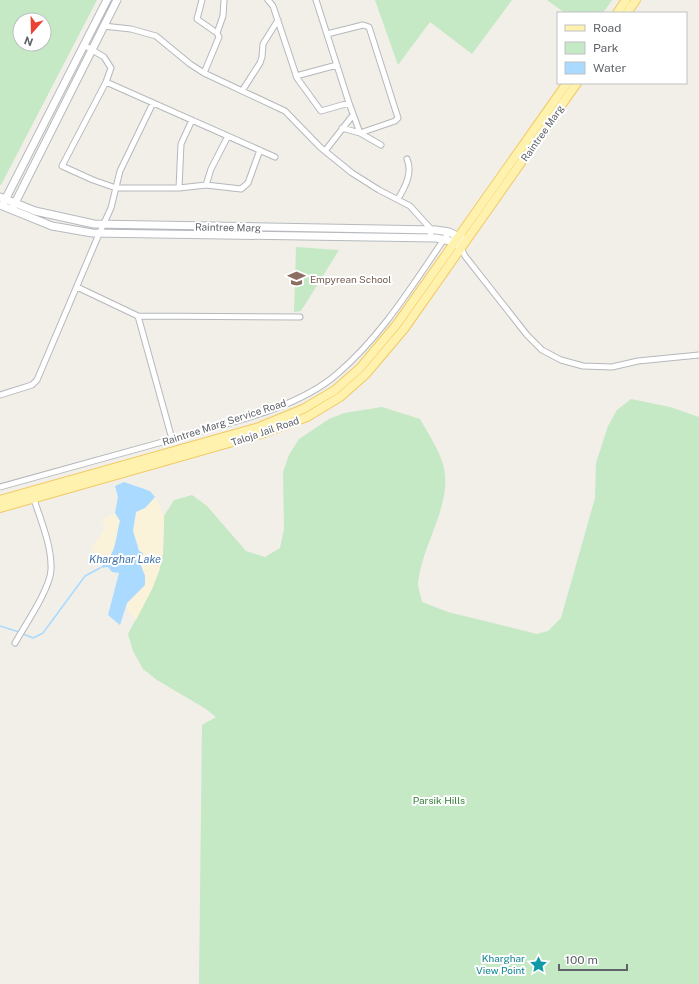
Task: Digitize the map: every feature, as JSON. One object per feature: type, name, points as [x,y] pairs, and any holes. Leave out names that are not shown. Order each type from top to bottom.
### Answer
[{"type":"main road","points":[[11,210],[117,0]]},
{"type":"main road","points":[[618,12],[626,0]]},
{"type":"main road","points":[[628,12],[636,0]]},
{"type":"main road","points":[[104,6],[109,15]]},
{"type":"main road","points":[[1,206],[3,198],[104,6]]},
{"type":"main road","name":"Raintree Marg","points":[[460,242],[566,84]]},
{"type":"main road","name":"Raintree Marg","points":[[460,242],[576,84]]},
{"type":"main road","name":"Raintree Marg","points":[[3,198],[35,211],[70,220],[94,224],[431,230],[449,232],[460,242]]},
{"type":"main road","name":"Raintree Marg","points":[[1,206],[52,226],[99,234],[431,238],[460,242]]},
{"type":"main road","name":"Taloja Jail Road","points":[[0,500],[33,495],[262,434],[288,425],[326,406],[362,378],[394,341],[460,242]]},
{"type":"main road","name":"Taloja Jail Road","points":[[0,508],[33,495]]},
{"type":"street","points":[[202,0],[197,19],[217,33]]},
{"type":"street","points":[[204,73],[218,41],[217,33],[222,16],[224,0]]},
{"type":"street","points":[[268,0],[273,6],[296,76],[321,111],[349,103]]},
{"type":"street","points":[[316,0],[360,133]]},
{"type":"street","points":[[242,91],[260,63],[263,44],[278,20]]},
{"type":"street","points":[[327,34],[363,25],[369,27],[398,118],[395,121],[360,133]]},
{"type":"street","points":[[103,26],[132,30],[156,36],[190,64],[204,73],[285,111],[325,151],[367,184],[410,206],[431,230],[431,238]]},
{"type":"street","points":[[84,45],[109,63],[111,68],[106,82],[62,166],[93,180],[116,188],[179,188],[206,185],[241,189],[244,188],[249,181],[260,150]]},
{"type":"street","points":[[296,76],[337,65]]},
{"type":"street","points":[[106,82],[275,157]]},
{"type":"street","points":[[0,395],[32,385],[37,380],[99,234],[105,224],[120,171],[153,103]]},
{"type":"street","points":[[325,151],[353,115]]},
{"type":"street","points":[[179,188],[178,177],[181,144],[192,120]]},
{"type":"street","points":[[342,128],[360,133],[381,145]]},
{"type":"street","points":[[206,185],[211,170],[228,136]]},
{"type":"street","points":[[398,199],[406,186],[409,175],[409,164],[407,159]]},
{"type":"street","name":"Raintree Marg Service Road","points":[[0,487],[172,439],[276,407],[310,392],[336,375],[358,354],[383,325],[449,232]]},
{"type":"street","points":[[460,242],[465,256],[527,335],[542,350],[561,360],[584,366],[612,367],[638,361],[699,355]]},
{"type":"street","points":[[77,287],[138,316],[300,317]]},
{"type":"street","points":[[138,316],[172,439]]},
{"type":"street","points":[[15,643],[46,587],[51,571],[50,556],[33,495]]},
{"type":"green space","points":[[0,0],[97,0],[1,185]]},
{"type":"green space","points":[[375,0],[512,0],[472,54],[430,22],[398,65]]},
{"type":"green space","points":[[547,0],[612,0],[604,12],[564,12]]},
{"type":"green space","points":[[296,247],[339,250],[301,311],[294,312]]},
{"type":"green space","name":"Parsik Hills","points":[[631,399],[670,407],[699,417],[699,984],[199,984],[202,725],[216,717],[206,709],[157,680],[143,669],[133,651],[128,634],[152,589],[159,571],[163,553],[164,516],[174,500],[192,495],[207,506],[246,551],[265,557],[280,548],[284,529],[283,472],[289,455],[299,439],[329,419],[344,413],[382,407],[420,419],[440,455],[444,468],[445,483],[444,497],[440,512],[420,569],[418,588],[422,602],[448,612],[537,634],[548,631],[561,618],[595,498],[596,463],[608,426],[617,410]]},
{"type":"sand","points":[[155,497],[164,516],[163,553],[159,571],[152,589],[136,620],[128,611],[127,603],[145,585],[145,576],[140,563],[139,546],[133,531],[136,511],[145,508]]},
{"type":"sand","points":[[115,513],[121,521],[118,539],[113,551],[104,565],[91,549],[105,528],[102,520]]},
{"type":"water","name":"Kharghar Lake","points":[[124,482],[150,491],[155,497],[145,508],[136,512],[133,531],[139,551],[143,553],[140,563],[145,576],[145,585],[127,603],[120,625],[108,615],[119,573],[112,572],[108,567],[100,568],[110,557],[120,521],[115,513],[118,497],[115,486]]},
{"type":"waterway","points":[[23,634],[33,638],[43,633],[85,576],[100,568]]},
{"type":"waterway","points":[[0,626],[19,632]]},
{"type":"place","name":"Empyrean School","points":[[297,279]]},
{"type":"place","name":"Kharghar View Point","points":[[538,964]]}]
